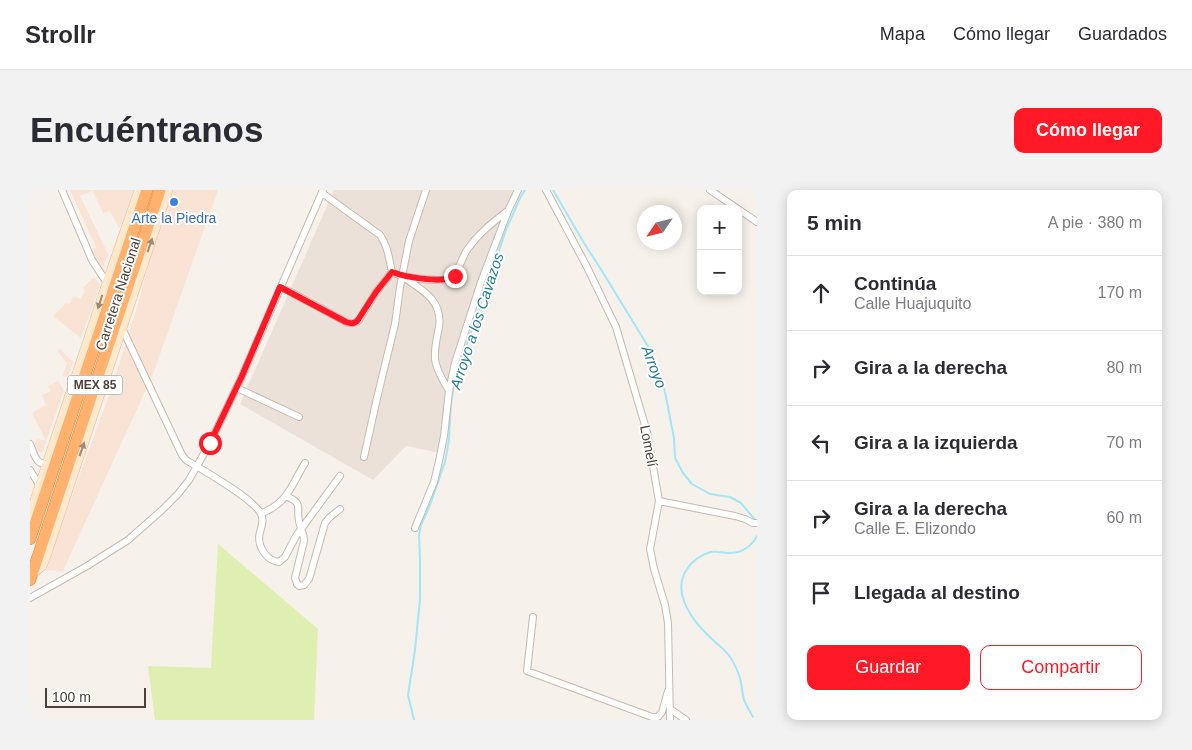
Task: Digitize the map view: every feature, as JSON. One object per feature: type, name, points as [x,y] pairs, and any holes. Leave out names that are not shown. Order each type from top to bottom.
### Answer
[{"type":"highway","name":"Carretera Nacional","points":[[30,539],[147,190]]},
{"type":"highway","name":"Carretera Nacional","points":[[31,577],[160,190]]},
{"type":"main road","name":"Carretera Nacional","points":[[30,518],[106,283],[139,190]]},
{"type":"main road","name":"Carretera Nacional","points":[[31,577],[42,566],[46,556],[168,190]]},
{"type":"street","points":[[62,190],[92,260],[106,283]]},
{"type":"street","points":[[364,457],[395,324],[409,241],[426,190]]},
{"type":"street","points":[[415,528],[434,482],[444,436],[449,391],[455,363],[480,282],[518,190]]},
{"type":"street","name":"Lomelí","points":[[546,190],[587,267],[616,328],[647,432],[659,501],[650,549],[668,623],[670,720]]},
{"type":"street","points":[[710,190],[732,205]]},
{"type":"street","points":[[30,598],[128,540],[178,494],[197,467],[237,388],[323,192],[380,235],[385,244],[392,272]]},
{"type":"street","points":[[402,276],[436,280],[451,279],[455,276],[467,249],[487,226],[508,211]]},
{"type":"street","points":[[742,212],[757,222]]},
{"type":"street","points":[[392,272],[402,276],[428,294],[437,307],[440,322],[435,360],[449,391]]},
{"type":"street","points":[[280,287],[352,324],[358,320],[392,272]]},
{"type":"street","points":[[122,328],[182,455],[186,460],[258,508],[263,518],[259,536],[260,542],[265,555],[270,559],[279,562],[285,557],[291,545],[340,476]]},
{"type":"street","points":[[237,388],[300,417]]},
{"type":"street","points":[[30,444],[40,463],[48,463]]},
{"type":"street","points":[[261,514],[274,507],[286,496],[304,463]]},
{"type":"street","points":[[30,470],[40,486]]},
{"type":"street","points":[[286,496],[295,500],[299,508],[299,524],[304,541],[295,578],[297,584],[302,586],[309,579],[325,523],[340,509]]},
{"type":"street","points":[[659,501],[740,517],[751,523],[756,523]]},
{"type":"street","points":[[533,617],[527,670],[652,717],[658,717],[662,712],[669,688]]},
{"type":"street","points":[[670,709],[686,720]]},
{"type":"shaded area","points":[[70,190],[133,190],[119,228],[110,211],[103,213],[93,191],[80,196],[108,254],[102,273],[92,256],[94,253],[93,249],[96,247]]},
{"type":"shaded area","points":[[173,190],[218,190],[153,374],[63,571],[46,570],[111,390],[138,304],[150,258]]},
{"type":"shaded area","points":[[334,190],[514,190],[487,260],[461,345],[440,453],[406,446],[373,480],[240,404]]},
{"type":"shaded area","points":[[94,277],[100,285],[81,338],[53,316],[66,303],[70,304],[73,296],[81,299],[85,290],[83,288]]},
{"type":"shaded area","points":[[59,348],[73,362],[68,377],[63,376],[67,363],[58,352]]},
{"type":"shaded area","points":[[58,381],[64,390],[42,453],[33,449],[37,439],[46,441],[32,413],[46,405],[42,395],[51,391],[48,386]]},
{"type":"green space","points":[[218,544],[318,629],[314,720],[155,720],[148,666],[211,668]]},
{"type":"waterway","name":"Arroyo a los Cavazos","points":[[414,720],[408,695],[420,599],[419,535],[421,525],[445,462],[454,384],[461,361],[506,230],[525,190]]},
{"type":"waterway","name":"Arroyo","points":[[553,190],[649,348],[665,392],[674,438],[675,458],[683,473],[692,484],[710,494],[730,497],[741,503],[756,521]]},
{"type":"waterway","name":"Arroyo","points":[[755,720],[744,700],[740,678],[733,662],[726,652],[699,626],[687,608],[681,588],[682,579],[687,569],[698,558],[711,552],[739,552],[749,546],[757,536]]},
{"type":"place","name":"Arte la Piedra","points":[[174,202]]},
{"type":"route","points":[[210,443],[242,376],[280,287],[352,324],[358,320],[392,272],[402,276],[436,280],[449,279],[455,276]]}]
